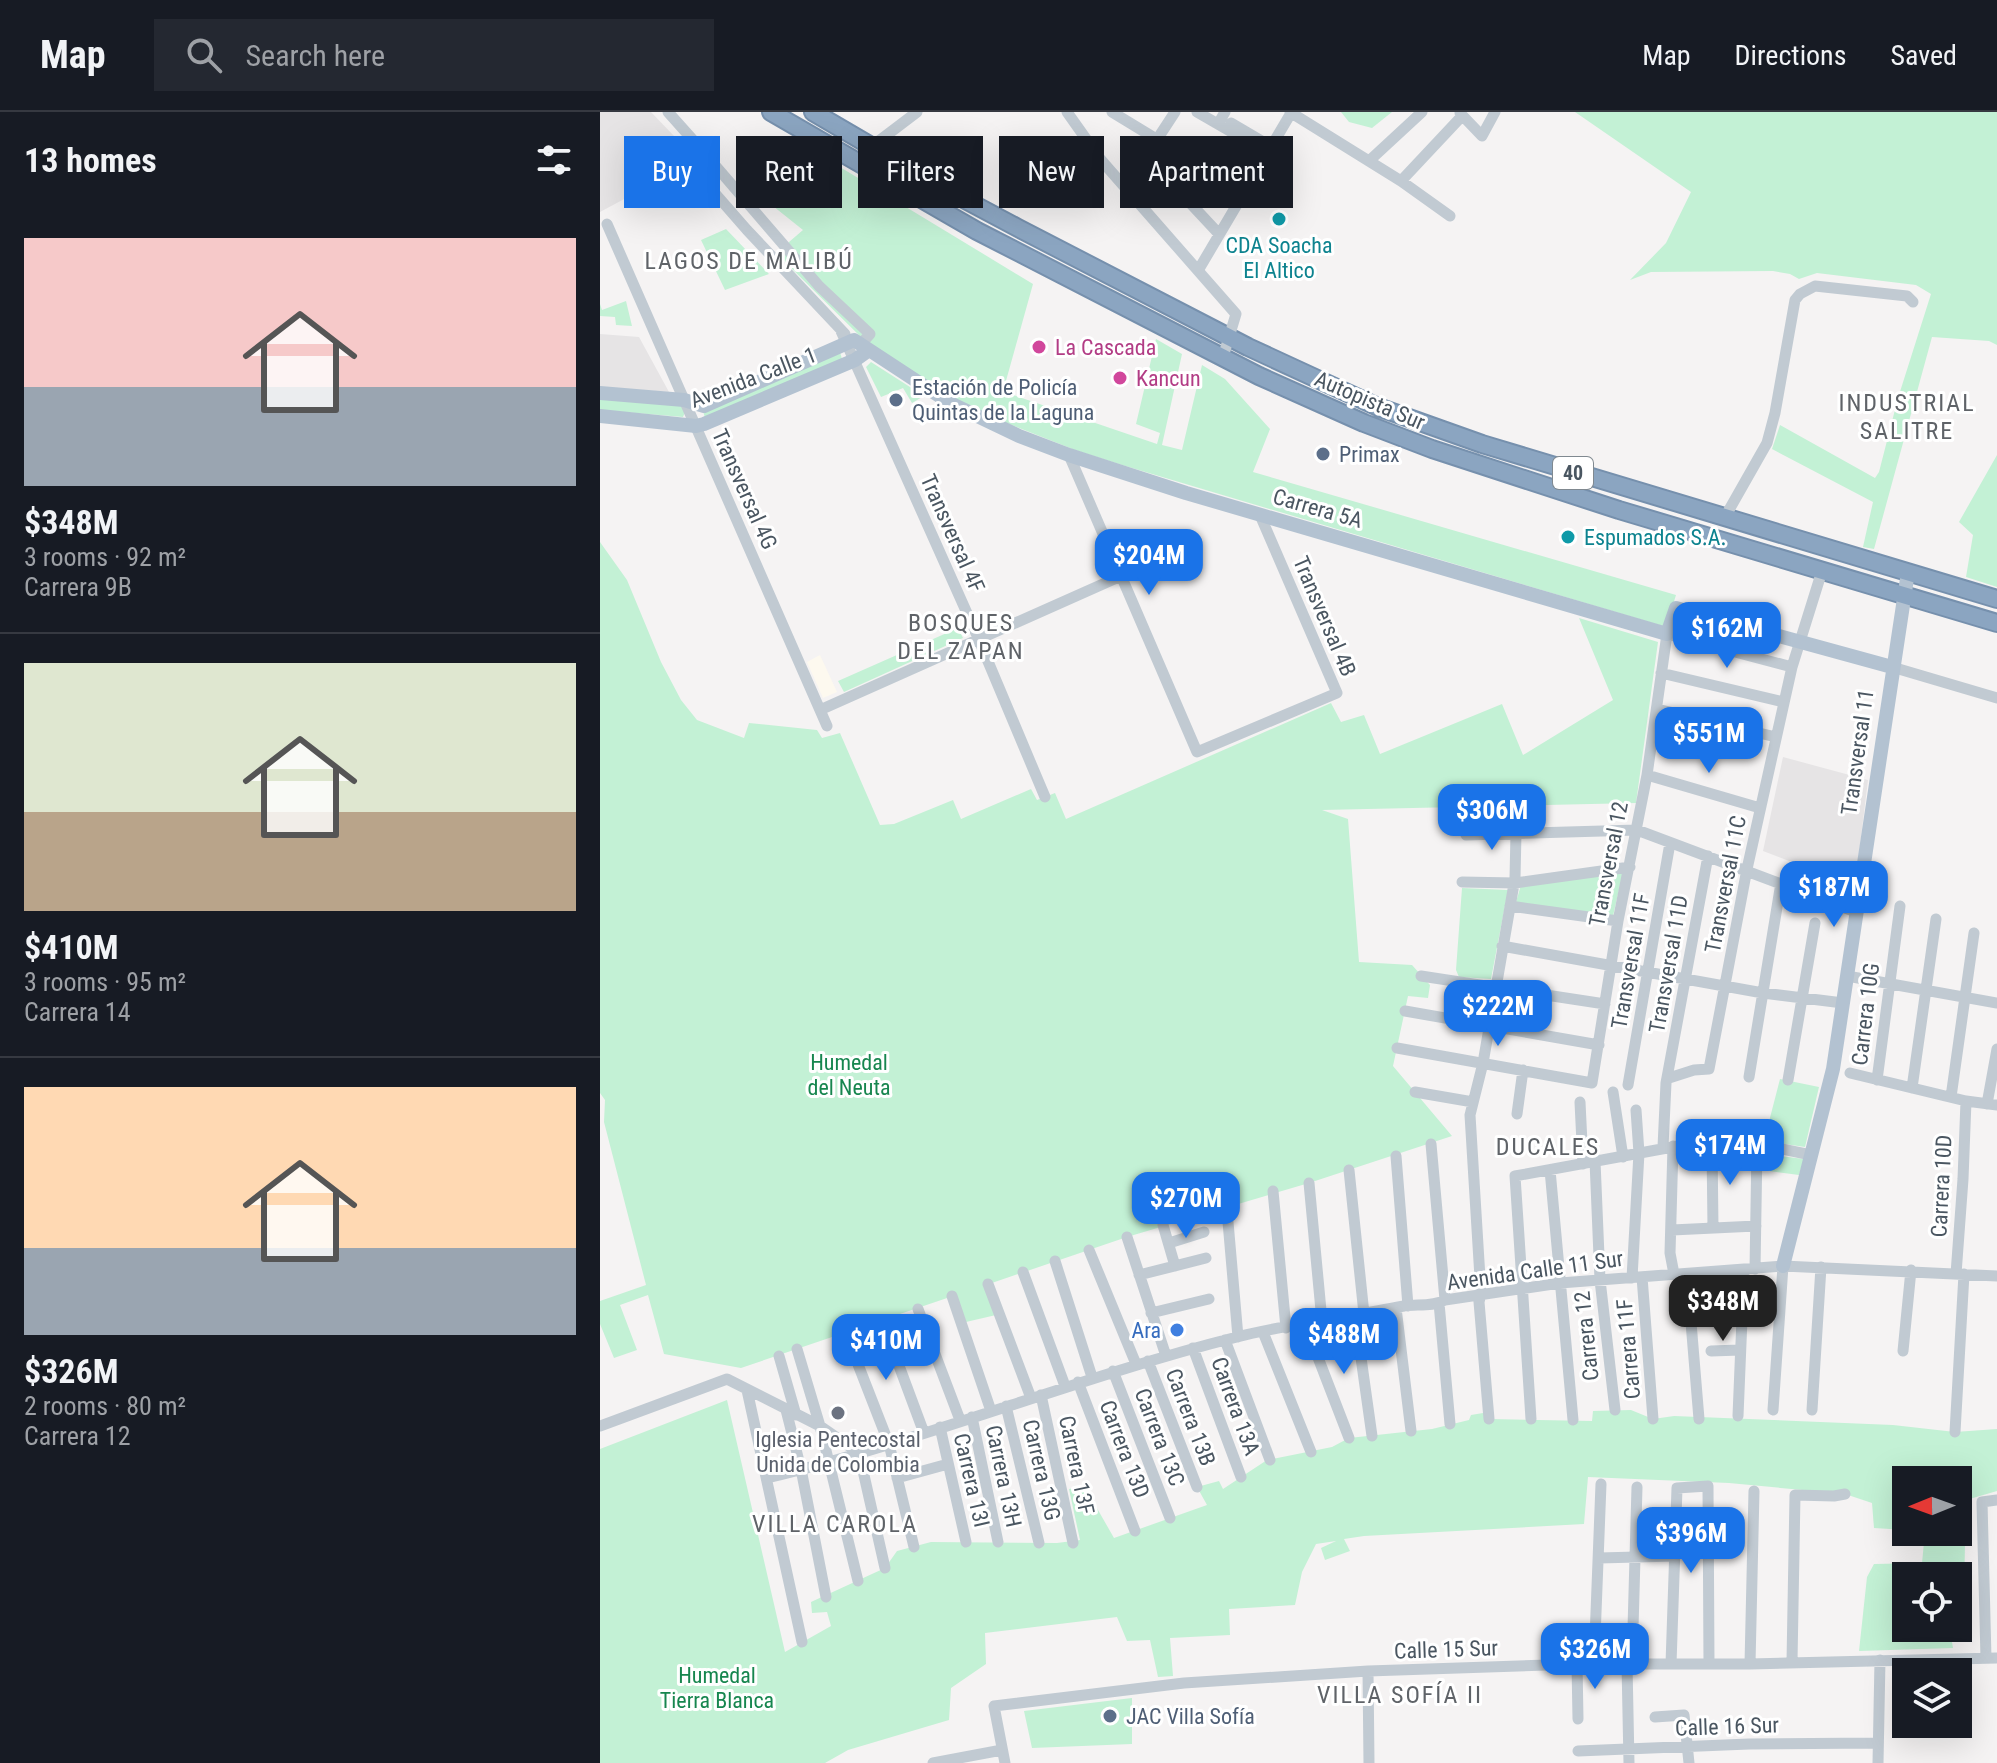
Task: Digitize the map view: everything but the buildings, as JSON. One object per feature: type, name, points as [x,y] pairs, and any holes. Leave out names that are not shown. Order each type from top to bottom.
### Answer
[{"type":"highway","name":"Autopista Sur","points":[[771,112],[931,206],[1306,398],[1432,449],[1619,510],[1997,623]]},
{"type":"highway","name":"Autopista Sur","points":[[820,113],[858,138]]},
{"type":"highway","name":"Autopista Sur","points":[[981,208],[1315,379],[1433,428],[1997,599]]},
{"type":"main road","name":"Avenida Calle 1","points":[[600,393],[684,400],[704,406],[854,341],[855,360],[696,426],[600,416]]},
{"type":"main road","name":"Carrera 5A","points":[[854,341],[950,403],[992,424],[1069,455],[1260,515],[1667,634]]},
{"type":"main road","name":"Transversal 11","points":[[1783,1266],[1833,1069],[1908,572]]},
{"type":"main road","name":"Transversal 12","points":[[1667,634],[1676,608],[1800,643]]},
{"type":"main road","points":[[1800,643],[1892,667]]},
{"type":"street","points":[[668,112],[689,136]]},
{"type":"street","points":[[885,136],[917,112]]},
{"type":"street","points":[[1067,112],[1101,160],[1236,314],[1223,357]]},
{"type":"street","points":[[1112,112],[1154,136]]},
{"type":"street","points":[[1159,136],[1175,112]]},
{"type":"street","points":[[1197,112],[1219,116],[1249,136]]},
{"type":"street","points":[[1278,136],[1291,112],[1401,181],[1450,216]]},
{"type":"street","points":[[1309,124],[1317,112]]},
{"type":"street","points":[[1369,161],[1422,112]]},
{"type":"street","points":[[1401,181],[1460,114],[1482,136],[1495,112]]},
{"type":"street","points":[[720,171],[819,286],[870,334],[854,341],[720,197]]},
{"type":"street","points":[[1195,208],[1219,234]]},
{"type":"street","points":[[1199,269],[1235,208]]},
{"type":"street","name":"Transversal 4G","points":[[607,224],[827,726]]},
{"type":"street","points":[[1725,517],[1767,443],[1795,300],[1800,294],[1815,286],[1907,296],[1913,302]]},
{"type":"street","name":"Transversal 4F","points":[[855,360],[1045,797]]},
{"type":"street","name":"Transversal 4B","points":[[1069,455],[1197,752],[1337,693],[1260,515]]},
{"type":"street","name":"Transversal 11C","points":[[1669,1078],[1709,1069],[1776,737],[1792,667],[1822,571]]},
{"type":"street","points":[[820,710],[1121,576]]},
{"type":"street","name":"Carrera 5A","points":[[1667,634],[1792,667]]},
{"type":"street","name":"Transversal 12","points":[[1523,1070],[1592,1083],[1618,921],[1647,775],[1667,634]]},
{"type":"street","points":[[1892,667],[1997,698]]},
{"type":"street","points":[[1661,673],[1784,702]]},
{"type":"street","points":[[1657,709],[1776,737]]},
{"type":"street","points":[[1647,775],[1760,808]]},
{"type":"street","points":[[1466,835],[1637,830],[1856,912]]},
{"type":"street","points":[[1489,1419],[1470,1135],[1473,1102],[1483,1063],[1515,883],[1516,833]]},
{"type":"street","name":"Transversal 11F","points":[[1628,1085],[1670,843]]},
{"type":"street","name":"Transversal 11D","points":[[1699,1419],[1680,1274],[1670,1253],[1669,1078],[1708,856]]},
{"type":"street","points":[[1462,882],[1515,883],[1630,867]]},
{"type":"street","points":[[1749,1077],[1781,883]]},
{"type":"street","points":[[1510,906],[1618,921]]},
{"type":"street","name":"Carrera 10G","points":[[1877,1080],[1900,906]]},
{"type":"street","points":[[1912,1088],[1936,919]]},
{"type":"street","points":[[1788,1080],[1815,923]]},
{"type":"street","points":[[1951,1097],[1974,933]]},
{"type":"street","points":[[1502,946],[1763,993],[1843,1003]]},
{"type":"street","points":[[1421,976],[1605,1004]]},
{"type":"street","points":[[1847,976],[1997,1003]]},
{"type":"street","points":[[1405,1011],[1599,1045]]},
{"type":"street","points":[[1397,1048],[1523,1070],[1517,1114]]},
{"type":"street","points":[[1850,1073],[1992,1105],[1997,1049]]},
{"type":"street","points":[[1415,1092],[1473,1102]]},
{"type":"street","points":[[1613,1092],[1623,1157]]},
{"type":"street","name":"Carrera 10D","points":[[1955,1432],[1966,1101]]},
{"type":"street","name":"Carrera 12","points":[[1580,1102],[1615,1410]]},
{"type":"street","name":"Carrera 11F","points":[[1636,1110],[1639,1153],[1637,1277],[1653,1419]]},
{"type":"street","points":[[1431,1144],[1450,1424]]},
{"type":"street","points":[[1712,1146],[1713,1228]]},
{"type":"street","points":[[1531,1419],[1515,1176],[1668,1147],[1757,1147],[1811,1155]]},
{"type":"street","points":[[1738,1416],[1742,1310],[1756,1226],[1757,1147]]},
{"type":"street","points":[[1396,1156],[1411,1431]]},
{"type":"street","points":[[1349,1170],[1359,1314],[1372,1436]]},
{"type":"street","points":[[1550,1170],[1573,1420]]},
{"type":"street","points":[[1309,1183],[1322,1321]]},
{"type":"street","points":[[1273,1191],[1286,1328]]},
{"type":"street","points":[[1228,1222],[1238,1337]]},
{"type":"street","points":[[1163,1225],[1175,1266]]},
{"type":"street","points":[[1672,1230],[1756,1226]]},
{"type":"street","points":[[1169,1243],[1204,1232]]},
{"type":"street","points":[[1127,1237],[1166,1356]]},
{"type":"street","name":"Carrera 13B","points":[[1089,1250],[1136,1364]]},
{"type":"street","points":[[1139,1275],[1206,1258]]},
{"type":"street","points":[[1055,1261],[1092,1377]]},
{"type":"street","points":[[1773,1410],[1783,1266]]},
{"type":"street","name":"Avenida Calle 11 Sur","points":[[767,1478],[889,1444],[1092,1377],[1193,1348],[1359,1314],[1560,1283],[1783,1266],[1997,1276]]},
{"type":"street","points":[[1812,1410],[1821,1267]]},
{"type":"street","points":[[1903,1351],[1911,1270]]},
{"type":"street","points":[[1023,1272],[1065,1386]]},
{"type":"street","name":"Carrera 13F","points":[[988,1284],[1036,1396],[1073,1543]]},
{"type":"street","name":"Carrera 13G","points":[[952,1296],[991,1411]]},
{"type":"street","points":[[1151,1313],[1209,1299]]},
{"type":"street","name":"Carrera 13H","points":[[918,1309],[966,1418],[998,1542]]},
{"type":"street","points":[[1708,1312],[1742,1310]]},
{"type":"street","points":[[882,1320],[924,1433]]},
{"type":"street","points":[[1308,1324],[1349,1438]]},
{"type":"street","points":[[845,1331],[889,1444],[914,1547]]},
{"type":"street","points":[[1263,1332],[1311,1452]]},
{"type":"street","points":[[1225,1340],[1270,1460]]},
{"type":"street","name":"Carrera 13A","points":[[1193,1348],[1241,1477]]},
{"type":"street","points":[[797,1349],[820,1426],[858,1581]]},
{"type":"street","points":[[1711,1351],[1740,1350]]},
{"type":"street","points":[[779,1356],[826,1597]]},
{"type":"street","name":"Carrera 13B","points":[[1148,1361],[1197,1487]]},
{"type":"street","name":"Carrera 13C","points":[[1113,1371],[1170,1518]]},
{"type":"street","points":[[600,1426],[727,1379],[820,1426],[859,1453],[885,1568]]},
{"type":"street","name":"Carrera 13D","points":[[1078,1382],[1135,1531]]},
{"type":"street","points":[[747,1390],[802,1642]]},
{"type":"street","name":"Carrera 13G","points":[[1006,1406],[1039,1543]]},
{"type":"street","name":"Carrera 13I","points":[[940,1427],[966,1542]]},
{"type":"street","points":[[897,1478],[948,1464]]},
{"type":"street","points":[[1594,1664],[1601,1484]]},
{"type":"street","points":[[1671,1664],[1677,1488],[1708,1486],[1709,1664]]},
{"type":"street","points":[[1629,1763],[1637,1487]]},
{"type":"street","points":[[1750,1664],[1754,1491]]},
{"type":"street","points":[[1792,1662],[1795,1495],[1845,1494]]},
{"type":"street","points":[[1992,1658],[1982,1502],[1997,1500]]},
{"type":"street","points":[[1599,1558],[1675,1556]]},
{"type":"street","name":"Calle 15 Sur","points":[[1002,1750],[994,1706],[1184,1683],[1368,1671],[1577,1664],[1750,1664],[1992,1658]]},
{"type":"street","points":[[1878,1763],[1880,1660]]},
{"type":"street","points":[[1577,1664],[1578,1719]]},
{"type":"street","points":[[1368,1671],[1369,1763]]},
{"type":"street","points":[[1655,1717],[1684,1715],[1689,1763]]},
{"type":"street","name":"Calle 16 Sur","points":[[1578,1751],[1878,1743]]},
{"type":"street","points":[[933,1763],[1002,1750],[1005,1763]]},
{"type":"shaded area","points":[[600,112],[651,112],[674,136],[624,136],[624,199],[600,212]]},
{"type":"shaded area","points":[[600,334],[639,337],[669,392],[600,387]]},
{"type":"shaded area","points":[[820,655],[837,692],[823,698],[807,662]]},
{"type":"shaded area","points":[[1783,757],[1868,780],[1855,886],[1763,851]]},
{"type":"green space","points":[[1341,112],[1392,112],[1372,128],[1349,122]]},
{"type":"green space","points":[[1575,112],[1997,112],[1997,345],[1989,341],[1932,337],[1874,549],[1863,547],[1873,502],[1772,449],[1780,425],[1875,478],[1931,294],[1916,285],[1817,273],[1799,279],[1773,271],[1651,272],[1630,280],[1666,243],[1691,192]]},
{"type":"green space","points":[[842,168],[858,178],[858,208],[908,208],[1033,284],[1004,388],[1016,396],[1157,444],[1160,433],[1136,424],[1156,339],[1182,354],[1162,445],[1182,450],[1202,365],[1225,379],[1270,429],[1253,472],[1676,595],[1666,627],[1122,465],[974,410],[870,346],[782,259],[789,242],[803,230],[776,208],[842,208]]},
{"type":"green space","points":[[726,229],[769,274],[725,290],[701,240]]},
{"type":"green space","points":[[626,301],[632,326],[616,325],[615,317],[600,316],[600,304],[602,310]]},
{"type":"green space","points":[[840,352],[842,359],[705,418],[703,411]]},
{"type":"green space","points":[[871,362],[924,396],[912,403],[903,388],[881,397],[866,367]]},
{"type":"green space","points":[[600,398],[682,405],[685,412],[683,417],[600,410]]},
{"type":"green space","points":[[1997,455],[1997,587],[1966,577],[1973,535],[1959,522]]},
{"type":"green space","name":"Humedal del Neuta","points":[[600,542],[627,580],[661,662],[681,700],[697,720],[744,738],[749,723],[817,730],[822,738],[840,733],[880,825],[894,824],[953,800],[961,819],[1031,789],[1037,800],[1055,793],[1066,819],[1331,703],[1341,722],[1364,715],[1380,754],[1502,704],[1523,755],[1613,700],[1579,618],[1658,642],[1636,803],[1322,810],[1348,819],[1359,962],[1412,965],[1430,985],[1428,998],[1408,996],[1393,1066],[1452,1136],[1309,1183],[1127,1237],[986,1285],[996,1315],[966,1322],[956,1295],[741,1368],[664,1354],[648,1295],[620,1305],[637,1350],[614,1358],[600,1324],[600,1301],[646,1285],[604,1122],[605,1100],[600,1093]]},
{"type":"green space","points":[[958,628],[963,638],[844,692],[838,681]]},
{"type":"green space","points":[[1623,872],[1613,916],[1516,902],[1521,885]]},
{"type":"green space","points":[[1462,888],[1508,890],[1491,979],[1459,977],[1456,970]]},
{"type":"green space","points":[[1780,1079],[1819,1087],[1805,1147],[1764,1141]]},
{"type":"green space","points":[[1764,1154],[1804,1159],[1799,1175],[1762,1170]]},
{"type":"green space","name":"Humedal Tierra Blanca","points":[[727,1400],[785,1652],[831,1626],[827,1612],[812,1613],[811,1602],[885,1568],[897,1551],[931,1542],[1057,1543],[1080,1540],[1069,1489],[1080,1487],[1094,1503],[1114,1538],[1207,1505],[1197,1487],[1219,1481],[1223,1489],[1267,1460],[1332,1447],[1349,1438],[1432,1429],[1469,1420],[1471,1415],[1483,1413],[1490,1419],[1592,1421],[1593,1411],[1631,1410],[1653,1419],[1674,1416],[1893,1425],[1955,1432],[1997,1429],[1997,1491],[1972,1498],[1972,1466],[1892,1466],[1892,1529],[1874,1528],[1872,1503],[1845,1494],[1729,1483],[1588,1477],[1584,1524],[1364,1536],[1344,1539],[1350,1551],[1325,1560],[1321,1548],[1336,1541],[1316,1544],[1302,1572],[1295,1605],[1229,1609],[1230,1635],[1170,1638],[1173,1676],[1158,1677],[1150,1640],[1127,1641],[1117,1617],[985,1633],[986,1664],[951,1688],[949,1720],[848,1750],[825,1763],[600,1763],[600,1449]]},
{"type":"green space","name":"Humedal Tierra Blanca","points":[[1924,1546],[1965,1546],[1965,1562],[1922,1562]]},
{"type":"green space","name":"Humedal Tierra Blanca","points":[[1874,1564],[1892,1564],[1892,1642],[1952,1642],[1953,1648],[1859,1651],[1867,1577]]},
{"type":"green space","points":[[1132,1698],[1132,1744],[1032,1748],[1024,1711]]},
{"type":"place","name":"CDA Soacha El Altico","points":[[1279,219]]},
{"type":"place","name":"La Cascada","points":[[1039,347]]},
{"type":"place","name":"Kancun","points":[[1120,378]]},
{"type":"place","name":"Estación de Policía Quintas de la Laguna","points":[[896,400]]},
{"type":"place","name":"Primax","points":[[1323,454]]},
{"type":"place","name":"Espumados S.A.","points":[[1568,537]]},
{"type":"place","name":"Ara","points":[[1177,1330]]},
{"type":"place","name":"Iglesia Pentecostal Unida de Colombia","points":[[838,1413]]},
{"type":"place","name":"JAC Villa Sofía","points":[[1110,1716]]},
{"type":"district","name":"LAGOS DE MALIBÚ","points":[[749,261]]},
{"type":"district","name":"INDUSTRIAL SALITRE","points":[[1907,417]]},
{"type":"district","name":"BOSQUES DEL ZAPAN","points":[[961,637]]},
{"type":"district","name":"DUCALES","points":[[1548,1147]]},
{"type":"district","name":"VILLA CAROLA","points":[[835,1524]]},
{"type":"district","name":"VILLA SOFÍA II","points":[[1400,1695]]}]
